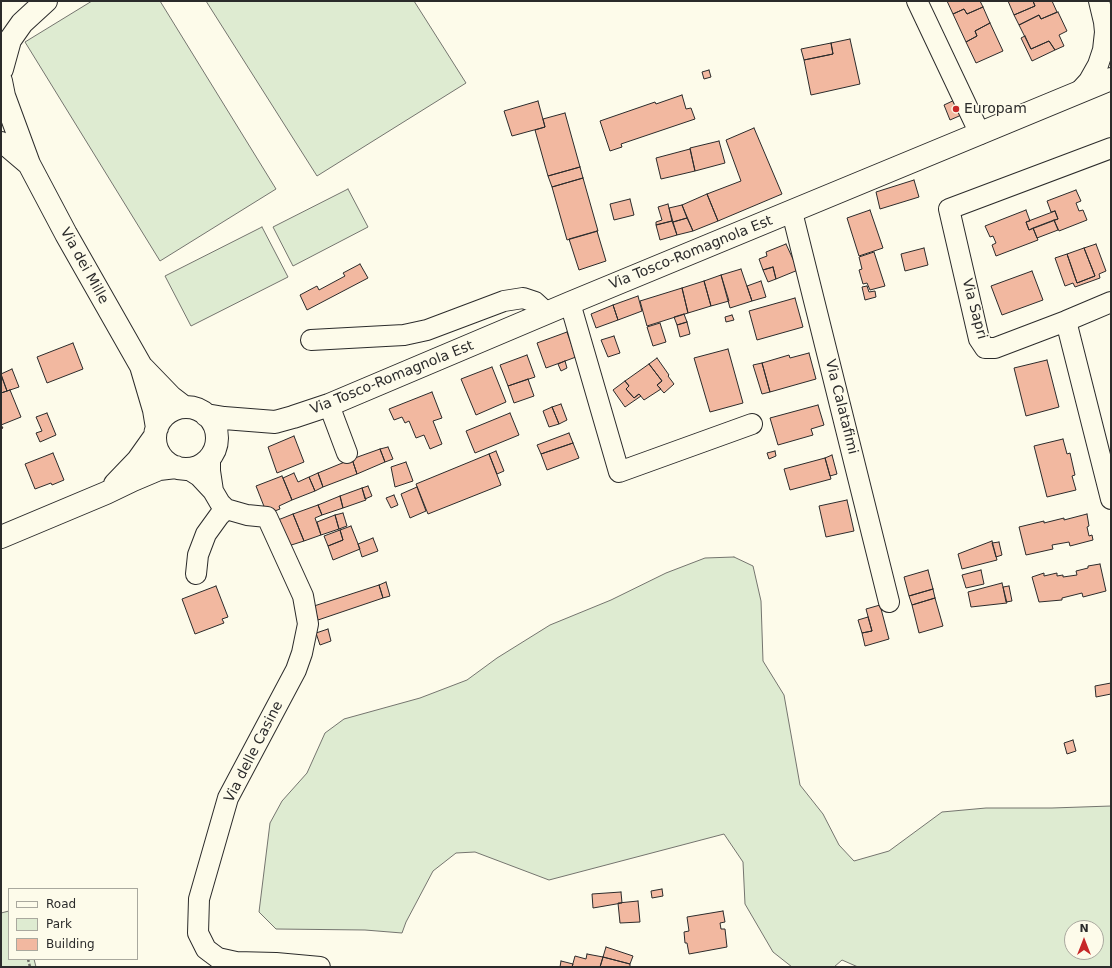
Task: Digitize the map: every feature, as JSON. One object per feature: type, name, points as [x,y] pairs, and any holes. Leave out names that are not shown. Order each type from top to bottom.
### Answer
[{"type":"main road","points":[[1,74],[10,40],[22,23],[46,1]]},
{"type":"main road","name":"Via dei Mille","points":[[1,47],[1,74],[4,96],[29,164],[66,234],[140,366],[154,410],[156,432]]},
{"type":"main road","name":"Via Tosco-Romagnola Est","points":[[1,537],[106,494],[158,469],[200,466],[234,435],[270,422],[294,417],[329,405],[570,302],[792,212],[1111,79]]},
{"type":"main road","name":"Via dei Mille","points":[[1,143],[9,147],[29,164]]},
{"type":"main road","name":"Via dei Mille","points":[[140,366],[184,408]]},
{"type":"main road","name":"Via Tosco-Romagnola Est","points":[[106,494],[123,474],[138,460],[165,416],[176,409],[192,408],[199,410],[206,415],[270,422]]},
{"type":"main road","points":[[206,415],[211,421],[216,432],[216,445],[212,454]]},
{"type":"main road","points":[[156,432],[158,452],[166,461],[182,468]]},
{"type":"street","points":[[917,1],[980,134]]},
{"type":"street","points":[[1079,92],[1089,81],[1098,65],[1108,39],[1099,1]]},
{"type":"street","name":"Via Sapri","points":[[1111,148],[949,209],[979,339],[985,348],[995,348],[1111,302]]},
{"type":"street","name":"Via Calatafimi","points":[[792,212],[889,602]]},
{"type":"street","points":[[311,340],[404,335],[427,330],[504,301],[523,298],[535,302],[547,313]]},
{"type":"street","points":[[570,302],[619,472],[752,424]]},
{"type":"street","points":[[1066,321],[1111,497]]},
{"type":"street","points":[[329,405],[347,453]]},
{"type":"street","points":[[212,454],[210,471],[213,492]]},
{"type":"street","points":[[182,468],[199,476],[226,509],[206,534],[198,555],[196,574]]},
{"type":"street","name":"Via delle Casine","points":[[226,509],[247,515],[267,517],[303,596],[308,624],[302,653],[296,670],[228,798],[199,898],[198,934],[206,949],[218,958],[236,962],[276,963],[320,967]]},
{"type":"green space","points":[[92,1],[160,1],[276,189],[160,261],[25,42]]},
{"type":"green space","points":[[206,1],[414,1],[466,83],[317,176]]},
{"type":"green space","points":[[348,189],[368,227],[293,266],[273,227]]},
{"type":"green space","points":[[262,227],[288,277],[191,326],[165,276]]},
{"type":"green space","points":[[734,557],[753,566],[761,601],[763,661],[784,695],[800,785],[823,814],[839,845],[854,861],[889,851],[942,812],[986,808],[1111,806],[1111,967],[858,967],[842,960],[834,967],[792,967],[773,952],[745,904],[743,862],[724,834],[549,880],[475,852],[456,853],[433,871],[406,922],[402,933],[365,930],[276,929],[259,912],[270,823],[282,801],[307,773],[325,733],[344,719],[420,698],[467,680],[497,658],[550,625],[611,600],[666,573],[705,558]]},
{"type":"green space","points":[[8,911],[8,960],[34,960],[36,967],[1,967],[1,913]]},
{"type":"building","points":[[947,1],[980,1],[983,7],[967,14],[964,9],[953,14]]},
{"type":"building","points":[[1008,1],[1033,1],[1035,6],[1014,15]]},
{"type":"building","points":[[1033,1],[1052,1],[1057,12],[1041,19],[1039,15],[1019,25],[1014,15],[1035,6]]},
{"type":"building","points":[[983,7],[990,23],[975,31],[977,36],[966,42],[953,14],[964,9],[967,14]]},
{"type":"building","points":[[1058,12],[1067,31],[1059,35],[1064,46],[1055,50],[1049,41],[1031,49],[1019,25],[1039,15],[1041,19]]},
{"type":"building","points":[[990,23],[1003,51],[976,63],[966,42],[977,36],[975,31]]},
{"type":"building","points":[[1025,36],[1031,49],[1049,41],[1055,50],[1032,61],[1021,38]]},
{"type":"building","points":[[850,39],[860,84],[811,95],[804,60],[833,54],[831,43]]},
{"type":"building","points":[[831,43],[833,54],[804,60],[801,49]]},
{"type":"building","points":[[709,70],[711,77],[704,79],[702,72]]},
{"type":"building","points":[[682,95],[686,109],[691,108],[695,119],[621,144],[622,147],[610,151],[600,121],[655,102],[656,104]]},
{"type":"building","points":[[959,98],[966,113],[950,120],[944,105]]},
{"type":"building","points":[[538,101],[545,127],[512,136],[504,111]]},
{"type":"building","points":[[565,113],[580,167],[548,176],[535,130],[545,127],[543,119]]},
{"type":"building","points":[[754,128],[782,194],[718,221],[707,194],[741,181],[726,140]]},
{"type":"building","points":[[719,141],[725,163],[695,171],[690,148]]},
{"type":"building","points":[[690,149],[695,171],[661,179],[656,158]]},
{"type":"building","points":[[580,167],[583,178],[552,187],[548,176]]},
{"type":"building","points":[[583,178],[598,231],[567,240],[552,187]]},
{"type":"building","points":[[914,180],[919,197],[880,209],[876,192]]},
{"type":"building","points":[[1076,190],[1081,201],[1076,203],[1079,211],[1083,210],[1087,220],[1059,231],[1054,220],[1058,219],[1055,211],[1051,212],[1047,201]]},
{"type":"building","points":[[707,194],[718,221],[693,231],[682,205]]},
{"type":"building","points":[[630,199],[634,215],[614,220],[610,204]]},
{"type":"building","points":[[668,204],[672,221],[656,225],[656,222],[662,220],[658,207]]},
{"type":"building","points":[[682,205],[687,218],[673,222],[669,208]]},
{"type":"building","points":[[870,210],[883,248],[859,256],[847,218]]},
{"type":"building","points":[[1026,210],[1030,221],[1026,222],[1029,230],[1033,228],[1038,240],[996,256],[992,245],[996,243],[993,236],[990,237],[985,226]]},
{"type":"building","points":[[1055,211],[1058,219],[1029,230],[1026,222]]},
{"type":"building","points":[[687,218],[693,231],[677,235],[673,222]]},
{"type":"building","points":[[1054,220],[1058,230],[1037,238],[1033,228]]},
{"type":"building","points":[[672,221],[677,235],[660,240],[656,225]]},
{"type":"building","points":[[597,231],[606,261],[579,270],[569,239]]},
{"type":"building","points":[[786,244],[798,270],[776,279],[773,267],[763,270],[759,259],[767,256],[766,252]]},
{"type":"building","points":[[1096,244],[1106,271],[1099,274],[1100,278],[1075,287],[1073,283],[1065,286],[1055,258],[1067,254],[1077,283],[1095,276],[1084,248]]},
{"type":"building","points":[[924,248],[928,265],[905,271],[901,254]]},
{"type":"building","points":[[1084,248],[1095,276],[1077,283],[1067,254]]},
{"type":"building","points":[[874,252],[885,286],[870,290],[867,283],[863,284],[859,270],[862,269],[859,257]]},
{"type":"building","points":[[360,264],[368,278],[307,310],[300,295],[317,286],[319,290],[345,276],[343,273]]},
{"type":"building","points":[[773,267],[776,279],[768,282],[763,270]]},
{"type":"building","points":[[741,269],[752,301],[730,308],[721,275]]},
{"type":"building","points":[[1032,271],[1043,300],[1002,315],[991,286]]},
{"type":"building","points":[[721,275],[729,301],[711,306],[704,281]]},
{"type":"building","points":[[704,281],[711,306],[688,313],[682,288]]},
{"type":"building","points":[[761,281],[766,297],[752,301],[747,286]]},
{"type":"building","points":[[867,286],[869,292],[875,291],[876,297],[865,300],[862,287]]},
{"type":"building","points":[[682,288],[688,313],[647,326],[640,301]]},
{"type":"building","points":[[638,296],[642,311],[618,320],[613,305]]},
{"type":"building","points":[[795,298],[803,327],[757,340],[749,311]]},
{"type":"building","points":[[613,305],[618,320],[596,328],[591,314]]},
{"type":"building","points":[[684,314],[687,322],[677,325],[674,317]]},
{"type":"building","points":[[732,315],[734,320],[726,322],[725,317]]},
{"type":"building","points":[[687,322],[690,334],[680,337],[677,325]]},
{"type":"building","points":[[660,323],[666,342],[653,346],[647,327]]},
{"type":"building","points":[[567,332],[576,357],[546,368],[537,343]]},
{"type":"building","points":[[614,336],[620,353],[608,357],[601,340]]},
{"type":"building","points":[[73,343],[83,369],[47,383],[37,357]]},
{"type":"building","points":[[728,349],[743,403],[710,412],[694,358]]},
{"type":"building","points":[[809,353],[816,379],[770,392],[762,363],[789,355],[790,358]]},
{"type":"building","points":[[527,355],[535,377],[508,386],[500,365]]},
{"type":"building","points":[[657,358],[674,384],[664,393],[657,385],[662,381],[649,364]]},
{"type":"building","points":[[1047,360],[1059,407],[1026,416],[1014,368]]},
{"type":"building","points":[[565,361],[567,368],[561,371],[558,364]]},
{"type":"building","points":[[762,363],[770,392],[762,394],[753,365]]},
{"type":"building","points":[[649,364],[662,381],[657,385],[661,389],[644,400],[639,394],[634,398],[626,389],[629,386],[625,381]]},
{"type":"building","points":[[492,367],[506,402],[476,415],[461,379]]},
{"type":"building","points":[[12,369],[19,387],[7,391],[1,374]]},
{"type":"building","points":[[1,375],[7,391],[1,393]]},
{"type":"building","points":[[528,379],[534,396],[514,403],[508,386]]},
{"type":"building","points":[[625,381],[629,386],[626,389],[634,398],[639,394],[641,396],[625,407],[613,390]]},
{"type":"building","points":[[10,390],[21,417],[1,425],[1,393]]},
{"type":"building","points":[[432,392],[442,418],[433,421],[442,444],[430,449],[424,435],[416,438],[409,421],[405,423],[402,417],[394,420],[389,409]]},
{"type":"building","points":[[561,404],[567,420],[559,424],[552,407]]},
{"type":"building","points":[[818,405],[824,425],[811,429],[813,435],[778,445],[770,418]]},
{"type":"building","points":[[552,407],[559,424],[549,427],[543,411]]},
{"type":"building","points":[[47,413],[56,435],[40,442],[36,433],[42,431],[36,417]]},
{"type":"building","points":[[510,413],[519,435],[475,453],[466,431]]},
{"type":"building","points":[[569,433],[573,443],[541,454],[537,445]]},
{"type":"building","points":[[294,436],[304,462],[277,473],[268,447]]},
{"type":"building","points":[[1063,439],[1067,454],[1070,453],[1075,475],[1072,476],[1076,490],[1047,497],[1034,446]]},
{"type":"building","points":[[573,443],[579,458],[547,470],[541,454]]},
{"type":"building","points":[[388,447],[393,459],[385,462],[380,449]]},
{"type":"building","points":[[380,449],[385,462],[357,474],[352,459]]},
{"type":"building","points":[[496,451],[504,471],[497,474],[489,454]]},
{"type":"building","points":[[775,451],[776,456],[769,459],[767,453]]},
{"type":"building","points":[[53,453],[64,480],[52,485],[51,483],[35,489],[25,464]]},
{"type":"building","points":[[489,454],[501,485],[428,514],[416,484]]},
{"type":"building","points":[[832,455],[837,474],[830,476],[825,458]]},
{"type":"building","points":[[825,458],[831,479],[790,490],[784,469]]},
{"type":"building","points":[[352,459],[357,474],[323,487],[318,473]]},
{"type":"building","points":[[406,462],[413,481],[395,487],[391,467]]},
{"type":"building","points":[[294,473],[298,482],[309,477],[315,491],[292,500],[283,478]]},
{"type":"building","points":[[318,473],[323,487],[315,491],[309,477]]},
{"type":"building","points":[[282,476],[292,500],[279,506],[280,509],[267,514],[256,486]]},
{"type":"building","points":[[368,486],[372,496],[365,499],[362,488]]},
{"type":"building","points":[[417,487],[426,511],[410,518],[401,494]]},
{"type":"building","points":[[362,488],[366,500],[343,508],[340,496]]},
{"type":"building","points":[[394,495],[398,505],[391,508],[386,498]]},
{"type":"building","points":[[340,496],[343,508],[322,515],[318,505]]},
{"type":"building","points":[[847,500],[854,531],[826,537],[819,506]]},
{"type":"building","points":[[318,505],[322,515],[315,518],[321,535],[304,541],[293,514]]},
{"type":"building","points":[[343,513],[347,526],[339,529],[335,515]]},
{"type":"building","points":[[293,514],[304,541],[285,547],[273,522]]},
{"type":"building","points":[[1087,514],[1089,536],[1092,535],[1093,540],[1070,546],[1069,542],[1052,545],[1053,549],[1026,555],[1019,527],[1044,521],[1044,523],[1064,518],[1064,520]]},
{"type":"building","points":[[335,515],[339,529],[321,535],[317,522]]},
{"type":"building","points":[[351,526],[360,549],[333,560],[328,546],[343,540],[340,530]]},
{"type":"building","points":[[340,530],[343,540],[328,546],[324,536]]},
{"type":"building","points":[[373,538],[378,551],[362,557],[358,544]]},
{"type":"building","points":[[992,541],[997,560],[962,569],[958,554]]},
{"type":"building","points":[[999,542],[1002,555],[996,557],[992,543]]},
{"type":"building","points":[[1100,564],[1106,591],[1083,597],[1082,593],[1062,598],[1062,600],[1039,602],[1032,577],[1044,573],[1044,576],[1057,573],[1057,576],[1063,575],[1063,577],[1077,575],[1076,571],[1088,568],[1088,566]]},
{"type":"building","points":[[928,570],[933,589],[909,596],[904,577]]},
{"type":"building","points":[[981,570],[984,584],[966,588],[962,575]]},
{"type":"building","points":[[386,582],[390,596],[383,598],[379,585]]},
{"type":"building","points":[[1002,583],[1007,603],[971,607],[968,592]]},
{"type":"building","points":[[379,585],[383,598],[318,620],[314,606]]},
{"type":"building","points":[[216,586],[228,617],[222,619],[224,623],[195,634],[182,599]]},
{"type":"building","points":[[1009,586],[1012,601],[1006,602],[1003,587]]},
{"type":"building","points":[[933,589],[935,598],[912,605],[909,596]]},
{"type":"building","points":[[935,598],[943,626],[919,633],[912,605]]},
{"type":"building","points":[[880,605],[889,639],[865,646],[862,633],[872,631],[866,609]]},
{"type":"building","points":[[868,617],[872,631],[862,633],[858,620]]},
{"type":"building","points":[[328,629],[331,641],[320,645],[316,633]]},
{"type":"building","points":[[1111,683],[1111,694],[1096,697],[1095,686]]},
{"type":"building","points":[[1073,740],[1076,751],[1067,754],[1064,743]]},
{"type":"building","points":[[662,889],[663,896],[652,898],[651,891]]},
{"type":"building","points":[[621,892],[622,903],[593,908],[592,894]]},
{"type":"building","points":[[638,901],[640,922],[620,923],[618,903]]},
{"type":"building","points":[[723,911],[725,922],[720,923],[721,929],[725,929],[727,947],[689,954],[687,943],[685,943],[684,932],[689,931],[687,917]]},
{"type":"building","points":[[606,947],[633,956],[630,964],[603,957]]},
{"type":"building","points":[[587,954],[603,957],[600,967],[572,967],[575,956],[586,959]]},
{"type":"building","points":[[603,957],[630,964],[630,967],[600,967]]},
{"type":"building","points":[[561,961],[573,964],[572,967],[560,967]]},
{"type":"place","name":"Europam","points":[[956,109]]}]
